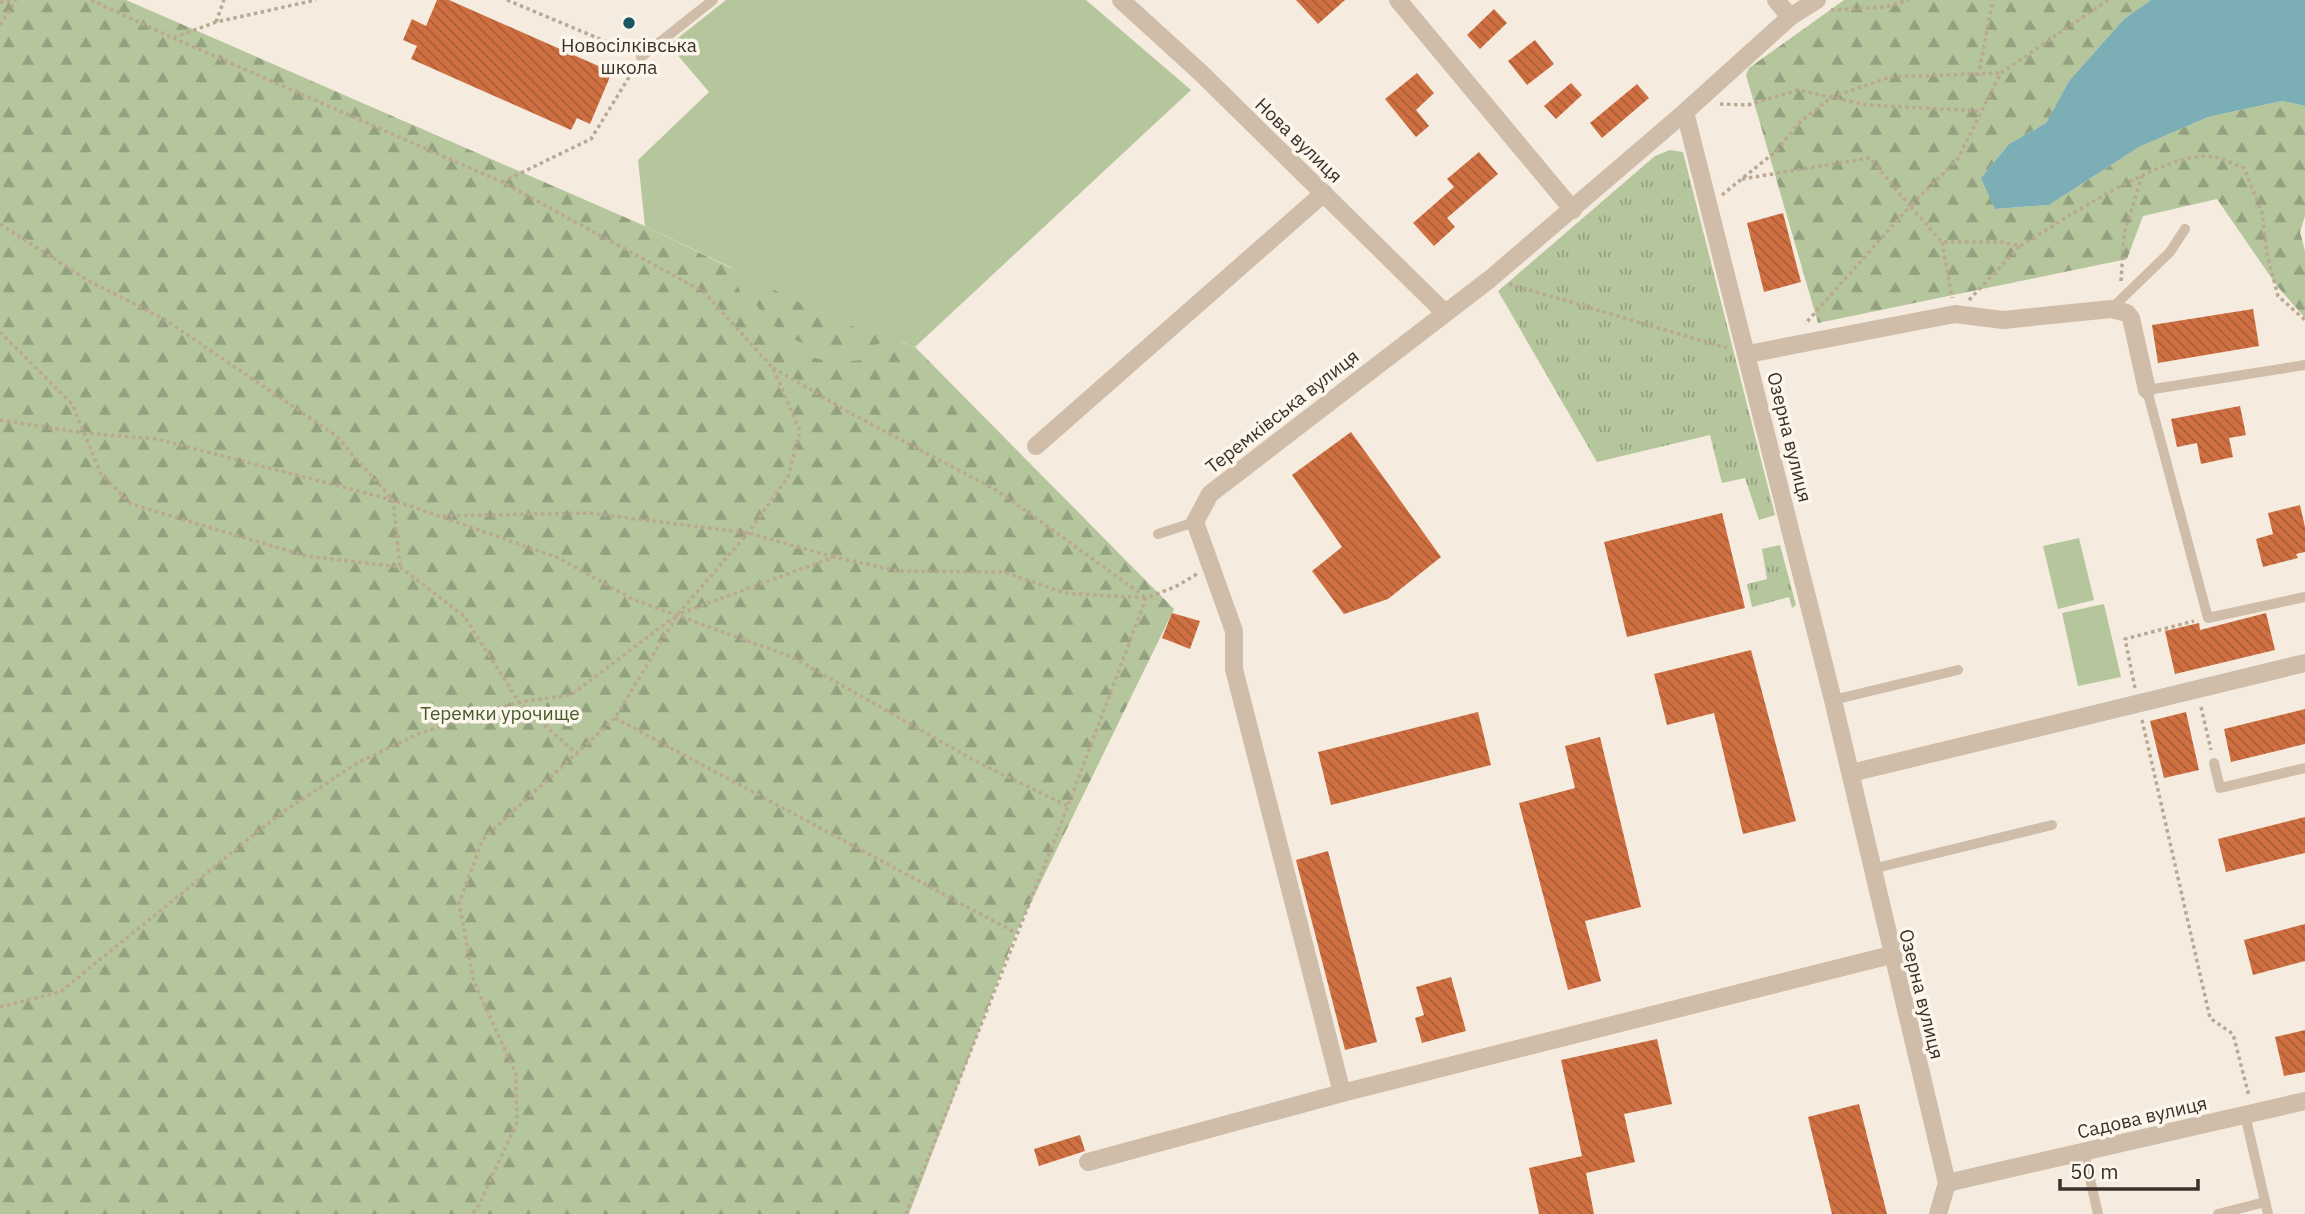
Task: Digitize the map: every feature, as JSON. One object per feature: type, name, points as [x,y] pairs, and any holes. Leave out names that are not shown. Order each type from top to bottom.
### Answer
[{"type":"street","name":"Нова вулиця","points":[[1121,0],[1324,193],[1444,312]]},
{"type":"street","points":[[1398,0],[1573,210]]},
{"type":"street","points":[[1776,0],[1795,14]]},
{"type":"street","name":"Теремківська вулиця","points":[[1195,522],[1210,494],[1490,279],[1573,210],[1795,14],[1816,0]]},
{"type":"street","name":"Озерна вулиця","points":[[1690,108],[1709,205],[1851,773],[1891,955],[1947,1183]]},
{"type":"street","points":[[1036,446],[1324,193]]},
{"type":"street","points":[[1748,354],[1955,314],[2003,320],[2115,304],[2131,318],[2147,390]]},
{"type":"street","points":[[1195,522],[1234,631],[1234,669],[1342,1093]]},
{"type":"street","points":[[1851,773],[2305,663]]},
{"type":"street","points":[[1088,1162],[1342,1093],[1891,955]]},
{"type":"street","name":"Садова вулиця","points":[[1947,1183],[2305,1101]]},
{"type":"street","points":[[1938,1214],[1947,1183]]},
{"type":"lane","points":[[641,57],[713,0]]},
{"type":"lane","points":[[2115,304],[2170,252],[2185,229]]},
{"type":"lane","points":[[2305,365],[2147,390],[2208,618],[2305,597]]},
{"type":"lane","points":[[1158,534],[1195,522]]},
{"type":"lane","points":[[1833,700],[1958,670]]},
{"type":"lane","points":[[2214,763],[2220,788],[2305,768]]},
{"type":"lane","points":[[1871,869],[2052,825]]},
{"type":"lane","points":[[2245,1115],[2268,1214]]},
{"type":"lane","points":[[2084,1152],[2098,1214]]},
{"type":"lane","points":[[2218,1214],[2239,1211],[2265,1202]]},
{"type":"path","points":[[0,2],[15,0]]},
{"type":"path","points":[[0,25],[15,0]]},
{"type":"path","points":[[91,0],[502,182],[704,292],[774,368],[854,415],[998,491],[1146,598]]},
{"type":"path","points":[[216,22],[224,0]]},
{"type":"path","points":[[173,38],[216,22],[316,0]]},
{"type":"path","points":[[502,182],[591,139],[641,57],[507,0]]},
{"type":"path","points":[[1795,14],[1885,7],[1909,0]]},
{"type":"path","points":[[1978,76],[1993,0]]},
{"type":"path","points":[[1786,347],[1910,206],[1957,160],[2001,73],[2108,0]]},
{"type":"path","points":[[1709,205],[1774,152],[1800,122],[1832,97],[1890,77],[1978,76],[2001,73]]},
{"type":"path","points":[[1690,108],[1748,105],[1798,90],[1867,105],[1980,111]]},
{"type":"path","points":[[1955,314],[2021,246],[2143,174],[2167,164],[2212,156],[2244,168],[2262,213],[2267,254],[2278,296],[2305,320]]},
{"type":"path","points":[[1742,179],[1870,158],[1942,242],[1955,314]]},
{"type":"path","points":[[2115,304],[2124,234],[2143,174]]},
{"type":"path","points":[[0,224],[89,281],[163,318],[335,435],[393,500],[400,567]]},
{"type":"path","points":[[1942,242],[2001,242],[2021,246]]},
{"type":"path","points":[[1490,279],[1748,354]]},
{"type":"path","points":[[0,332],[72,404],[101,474],[131,504],[306,556],[400,567],[464,616],[519,702],[578,755]]},
{"type":"path","points":[[471,1214],[479,1205],[517,1122],[516,1074],[474,982],[459,902],[483,839],[578,755],[615,718],[678,614],[748,533],[788,477],[800,431],[774,368]]},
{"type":"path","points":[[0,420],[84,433],[157,439],[393,500],[559,558],[632,599],[792,657],[979,763],[1068,806]]},
{"type":"path","points":[[441,516],[590,513],[748,533],[834,557],[898,571],[1004,572],[1065,593],[1146,598],[1175,587],[1210,565]]},
{"type":"path","points":[[0,1007],[60,992],[277,816],[357,763],[420,733],[519,702],[571,695],[678,614],[834,557]]},
{"type":"path","points":[[906,1214],[1068,806],[1146,598]]},
{"type":"path","points":[[2208,618],[2125,639],[2210,1018],[2233,1034],[2250,1098],[2245,1115]]},
{"type":"path","points":[[2199,699],[2214,763]]},
{"type":"path","points":[[615,718],[1016,933]]},
{"type":"green space","name":"Теремки урочище","points":[[0,0],[126,0],[645,226],[841,322],[915,347],[1174,609],[1016,933],[909,1214],[0,1214]]},
{"type":"green space","points":[[726,0],[1086,0],[1191,90],[915,347],[901,342],[875,356],[848,362],[822,360],[797,352],[775,337],[756,318],[742,295],[732,268],[645,226],[638,160],[709,92],[669,45]],"holes":[[[743,275],[841,322],[889,339],[844,351],[822,349],[801,342],[782,331],[765,316],[752,297]]]},
{"type":"green space","points":[[1844,0],[2151,0],[2124,19],[2069,81],[2046,123],[2009,144],[1982,177],[1995,209],[2049,205],[2139,147],[2208,117],[2282,101],[2305,106],[2305,216],[2300,232],[2305,251],[2305,318],[2277,286],[2217,199],[2143,216],[2127,259],[1818,323],[1746,75],[1749,68]]},
{"type":"green space","points":[[1670,150],[1683,152],[1775,515],[1759,520],[1745,478],[1722,483],[1710,435],[1597,462],[1498,291],[1655,156]]},
{"type":"green space","points":[[2079,538],[2094,600],[2058,609],[2043,546]]},
{"type":"green space","points":[[1780,545],[1796,605],[1792,608],[1789,597],[1752,607],[1747,584],[1767,579],[1762,549]]},
{"type":"green space","points":[[2104,604],[2121,677],[2078,686],[2062,613]]},
{"type":"water","points":[[2151,0],[2305,0],[2305,106],[2282,101],[2208,117],[2139,147],[2049,205],[1995,209],[1981,178],[2009,144],[2046,123],[2069,81],[2124,19]]},
{"type":"building","points":[[437,0],[449,0],[612,72],[590,124],[577,118],[571,130],[411,59],[417,46],[403,40],[412,19],[426,26]]},
{"type":"building","points":[[1296,0],[1345,0],[1318,24]]},
{"type":"building","points":[[1494,9],[1507,23],[1480,49],[1467,35]]},
{"type":"building","points":[[1535,40],[1554,64],[1527,85],[1508,61]]},
{"type":"building","points":[[1417,73],[1434,93],[1416,110],[1429,126],[1416,137],[1385,99]]},
{"type":"building","points":[[1571,83],[1582,95],[1556,119],[1544,106]]},
{"type":"building","points":[[1637,84],[1649,98],[1602,138],[1590,123]]},
{"type":"building","points":[[1479,152],[1498,174],[1447,218],[1455,227],[1434,246],[1413,223],[1454,187],[1447,179]]},
{"type":"building","points":[[1783,213],[1801,282],[1764,292],[1747,223]]},
{"type":"building","points":[[2253,309],[2259,346],[2158,363],[2152,325]]},
{"type":"building","points":[[2240,406],[2246,435],[2229,438],[2233,457],[2201,464],[2197,443],[2177,447],[2171,419]]},
{"type":"building","points":[[1351,432],[1441,557],[1388,599],[1344,614],[1312,571],[1342,547],[1292,475]]},
{"type":"building","points":[[2300,505],[2305,527],[2305,552],[2296,554],[2298,558],[2263,567],[2256,539],[2273,534],[2268,513]]},
{"type":"building","points":[[1722,513],[1745,608],[1627,637],[1604,542]]},
{"type":"building","points":[[1172,613],[1200,621],[1190,649],[1162,638]]},
{"type":"building","points":[[2266,613],[2275,650],[2175,674],[2165,631],[2199,623],[2200,630]]},
{"type":"building","points":[[1751,650],[1796,821],[1743,834],[1714,713],[1667,725],[1654,674]]},
{"type":"building","points":[[2305,709],[2305,744],[2231,762],[2224,729]]},
{"type":"building","points":[[1478,712],[1491,765],[1331,805],[1318,752]]},
{"type":"building","points":[[2186,712],[2199,770],[2164,778],[2150,721]]},
{"type":"building","points":[[1600,737],[1641,907],[1585,921],[1601,981],[1568,990],[1519,803],[1575,788],[1565,746]]},
{"type":"building","points":[[2305,817],[2305,853],[2226,872],[2218,839]]},
{"type":"building","points":[[1328,851],[1377,1042],[1345,1050],[1296,860]]},
{"type":"building","points":[[2305,924],[2305,961],[2253,975],[2244,940]]},
{"type":"building","points":[[1451,977],[1466,1031],[1422,1043],[1415,1018],[1424,1015],[1416,987]]},
{"type":"building","points":[[2305,1030],[2305,1072],[2284,1076],[2275,1037]]},
{"type":"building","points":[[1657,1039],[1672,1104],[1624,1114],[1635,1162],[1586,1173],[1594,1214],[1539,1214],[1529,1168],[1582,1156],[1561,1060]]},
{"type":"building","points":[[1859,1104],[1887,1214],[1832,1214],[1808,1117]]},
{"type":"building","points":[[1080,1135],[1085,1151],[1039,1166],[1034,1149]]},
{"type":"place","name":"Новосілківська школа","points":[[629,23]]}]
